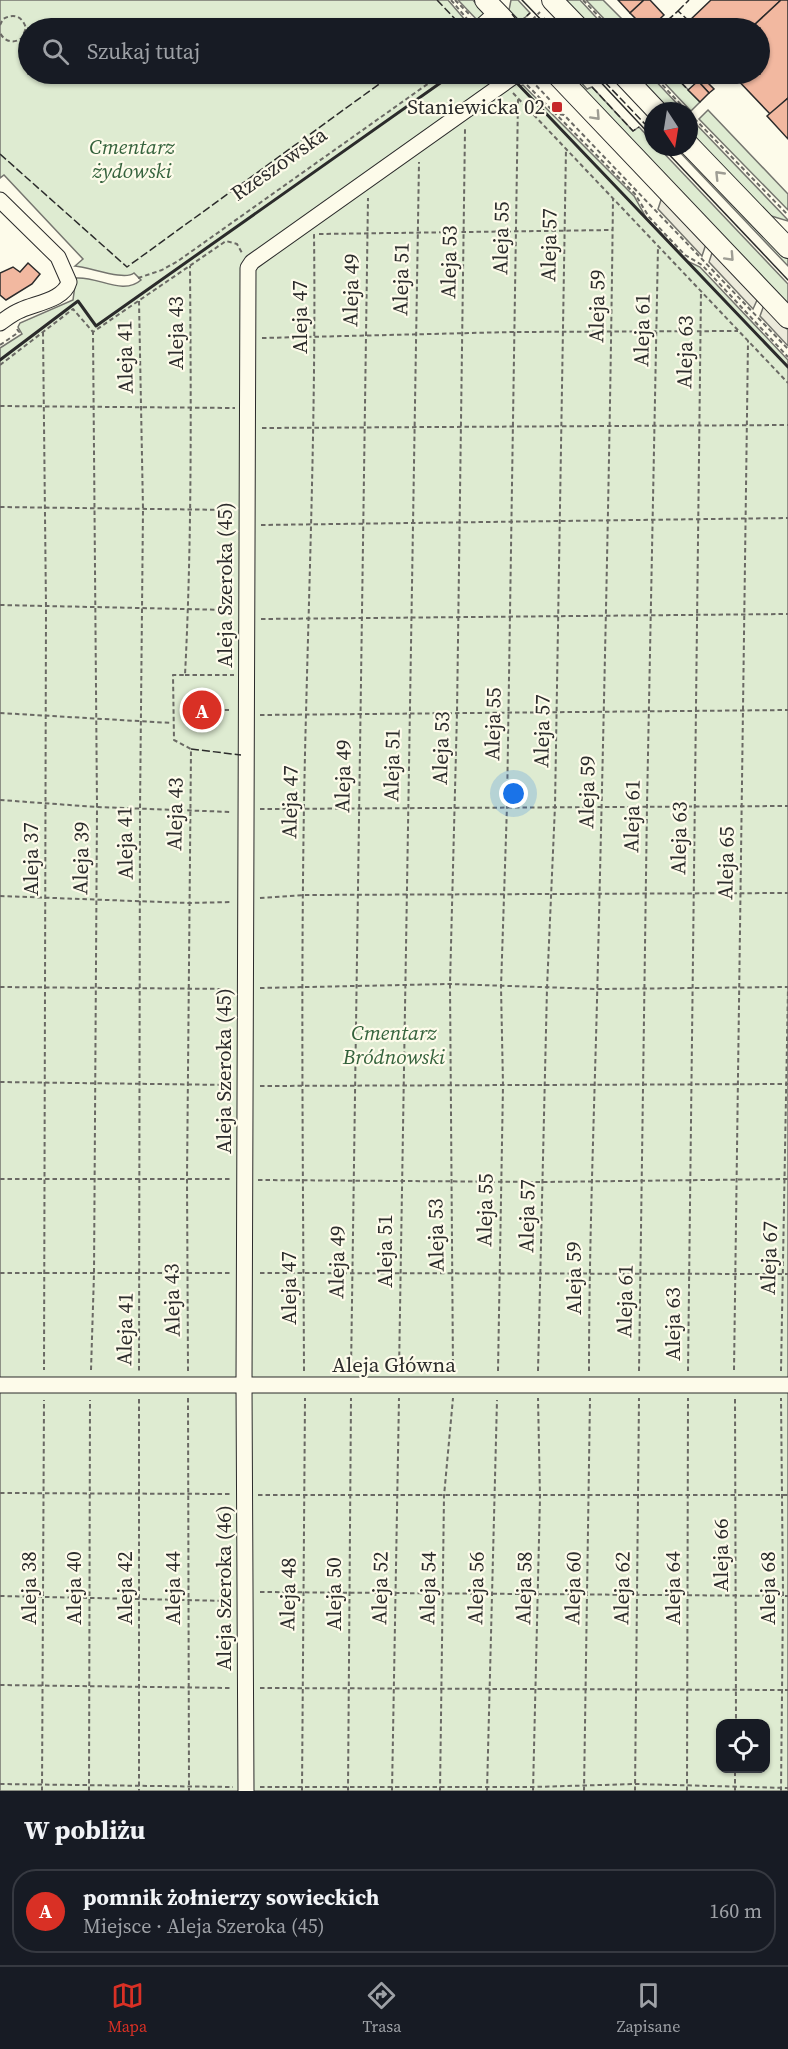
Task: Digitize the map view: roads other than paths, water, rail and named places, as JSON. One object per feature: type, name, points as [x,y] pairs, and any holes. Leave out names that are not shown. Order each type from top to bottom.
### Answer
[{"type":"main road","points":[[491,4],[507,18]]},
{"type":"main road","points":[[548,4],[566,18]]},
{"type":"main road","points":[[566,84],[788,318]]},
{"type":"main road","points":[[631,84],[648,102]]},
{"type":"main road","points":[[698,154],[788,248]]},
{"type":"street","points":[[481,18],[491,4]]},
{"type":"street","name":"Aleja Szeroka (45)","points":[[244,1378],[248,268],[252,262],[314,227],[368,181],[505,84]]},
{"type":"street","points":[[0,200],[58,257],[68,274],[68,285],[63,292],[20,310],[0,322]]},
{"type":"street","name":"Aleja Główna","points":[[0,1385],[188,1385],[244,1378],[305,1391],[398,1386],[784,1385]]},
{"type":"street","name":"Aleja Szeroka (46)","points":[[244,1378],[246,1789]]},
{"type":"tram line","points":[[522,0],[539,18]]},
{"type":"tram line","points":[[602,84],[644,128]]},
{"type":"tram line","points":[[671,156],[788,280]]},
{"type":"place","name":"Staniewicka 02","points":[[557,107]]},
{"type":"place","name":"pomnik żołnierzy sowieckich","points":[[202,710]]},
{"type":"park label","name":"Cmentarz żydowski","points":[[132,159]]},
{"type":"park label","name":"Cmentarz Bródnowski","points":[[394,1045]]}]
